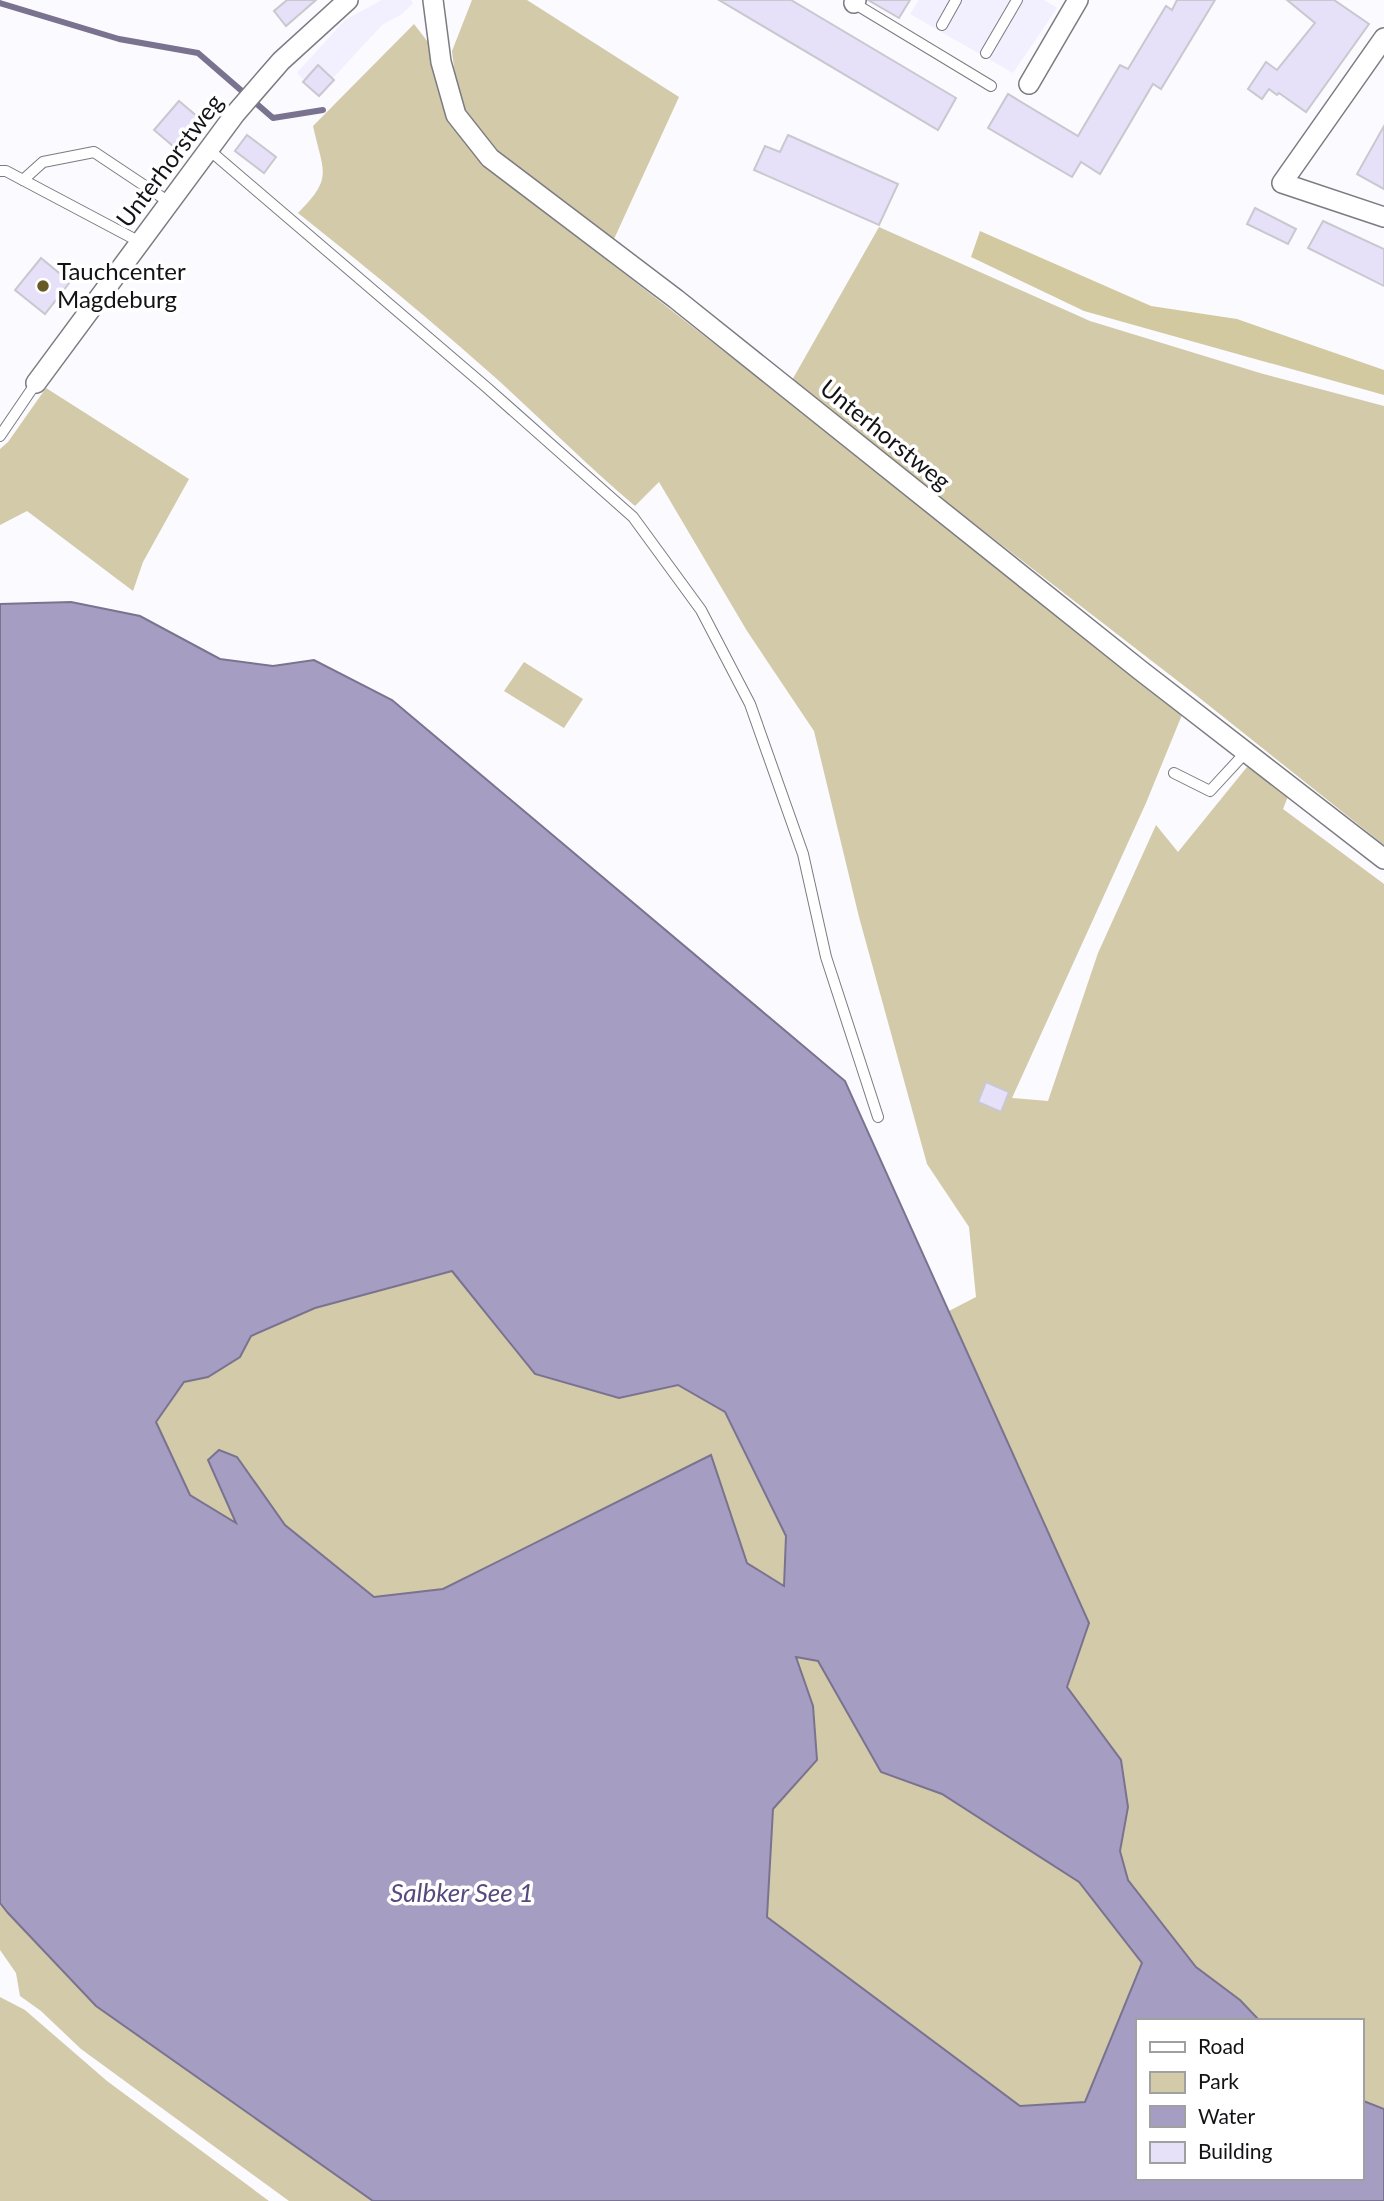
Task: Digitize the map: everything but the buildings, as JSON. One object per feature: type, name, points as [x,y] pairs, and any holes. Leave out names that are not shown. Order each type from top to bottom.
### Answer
[{"type":"street","name":"Unterhorstweg","points":[[36,383],[235,114],[305,37],[348,0]]},
{"type":"street","name":"Unterhorstweg","points":[[433,0],[441,62],[456,115],[491,158],[676,299],[1384,859]]},
{"type":"street","points":[[1028,84],[1078,0]]},
{"type":"street","points":[[1384,38],[1282,183],[1384,217]]},
{"type":"lane","points":[[942,25],[956,0]]},
{"type":"lane","points":[[986,52],[1017,0]]},
{"type":"lane","points":[[853,1],[991,86]]},
{"type":"lane","points":[[208,149],[485,386],[633,517],[701,610],[750,704],[764,742],[803,854],[826,957],[878,1117]]},
{"type":"lane","points":[[23,180],[43,163],[94,152],[169,202]]},
{"type":"lane","points":[[0,171],[6,171],[140,242]]},
{"type":"lane","name":"Unterhorstweg","points":[[0,436],[36,383]]},
{"type":"lane","points":[[1174,773],[1210,791],[1246,752]]},
{"type":"shaded area","points":[[382,0],[411,0],[413,3],[402,14],[382,25],[318,94],[297,73],[345,20]]},
{"type":"shaded area","points":[[919,0],[1044,0],[1057,8],[1013,73],[910,14]]},
{"type":"shaded area","points":[[980,231],[1151,306],[1237,319],[1384,370],[1384,395],[1084,311],[971,257]]},
{"type":"green space","points":[[472,0],[527,0],[679,97],[614,239],[499,152],[458,102],[452,51]]},
{"type":"green space","points":[[414,24],[431,46],[437,87],[448,122],[480,161],[1184,710],[1146,803],[1012,1098],[1048,1101],[1098,953],[1156,825],[1178,852],[1247,767],[1289,794],[1283,809],[1384,884],[1384,2110],[1363,2102],[1363,2019],[1257,2019],[1240,2000],[1196,1967],[1128,1880],[1120,1851],[1128,1807],[1121,1760],[1067,1687],[1089,1623],[949,1311],[976,1297],[969,1227],[927,1164],[859,917],[814,731],[747,631],[659,482],[635,506],[474,358],[298,213],[317,191],[323,173],[313,126]]},
{"type":"green space","points":[[879,227],[1090,321],[1260,373],[1384,406],[1384,845],[1192,692],[791,382]]},
{"type":"green space","points":[[46,388],[189,479],[143,562],[133,591],[27,511],[0,525],[0,449],[8,442]]},
{"type":"green space","points":[[524,662],[583,699],[564,728],[504,691]]},
{"type":"green space","points":[[453,1271],[535,1374],[619,1398],[678,1385],[724,1412],[786,1536],[785,1586],[747,1563],[710,1455],[443,1589],[374,1597],[285,1525],[237,1457],[237,1524],[190,1495],[156,1422],[184,1382],[208,1377],[240,1357],[250,1336],[315,1308]]},
{"type":"green space","points":[[795,1657],[818,1661],[881,1772],[942,1794],[1079,1882],[1142,1963],[1085,2102],[1020,2106],[767,1917],[773,1809],[817,1760],[813,1706]]},
{"type":"green space","points":[[0,1903],[96,2006],[373,2201],[289,2201],[81,2049],[41,2011],[20,1996],[16,1973],[0,1950]]},
{"type":"green space","points":[[0,1997],[25,2010],[107,2081],[269,2201],[0,2201]]},
{"type":"water","name":"Salbker See 1","points":[[71,602],[140,616],[220,659],[273,666],[314,660],[392,700],[845,1081],[1089,1623],[1067,1687],[1121,1760],[1128,1807],[1120,1851],[1128,1880],[1196,1967],[1240,2000],[1258,2019],[1136,2019],[1136,2180],[1363,2180],[1363,2101],[1384,2109],[1384,2201],[373,2201],[96,2006],[0,1903],[0,604]],"holes":[[[452,1271],[535,1374],[619,1398],[678,1385],[725,1412],[786,1536],[784,1586],[747,1563],[711,1455],[443,1589],[374,1597],[285,1525],[237,1457],[219,1450],[208,1460],[236,1523],[190,1495],[156,1422],[184,1382],[208,1377],[240,1357],[251,1336],[315,1308]],[[796,1657],[818,1661],[881,1772],[942,1794],[1079,1882],[1142,1963],[1085,2102],[1020,2106],[767,1917],[773,1809],[817,1760],[813,1706]]]},
{"type":"waterway","points":[[0,3],[119,39],[198,53],[273,118],[323,110]]},
{"type":"place","name":"Tauchcenter Magdeburg","points":[[43,286]]}]
